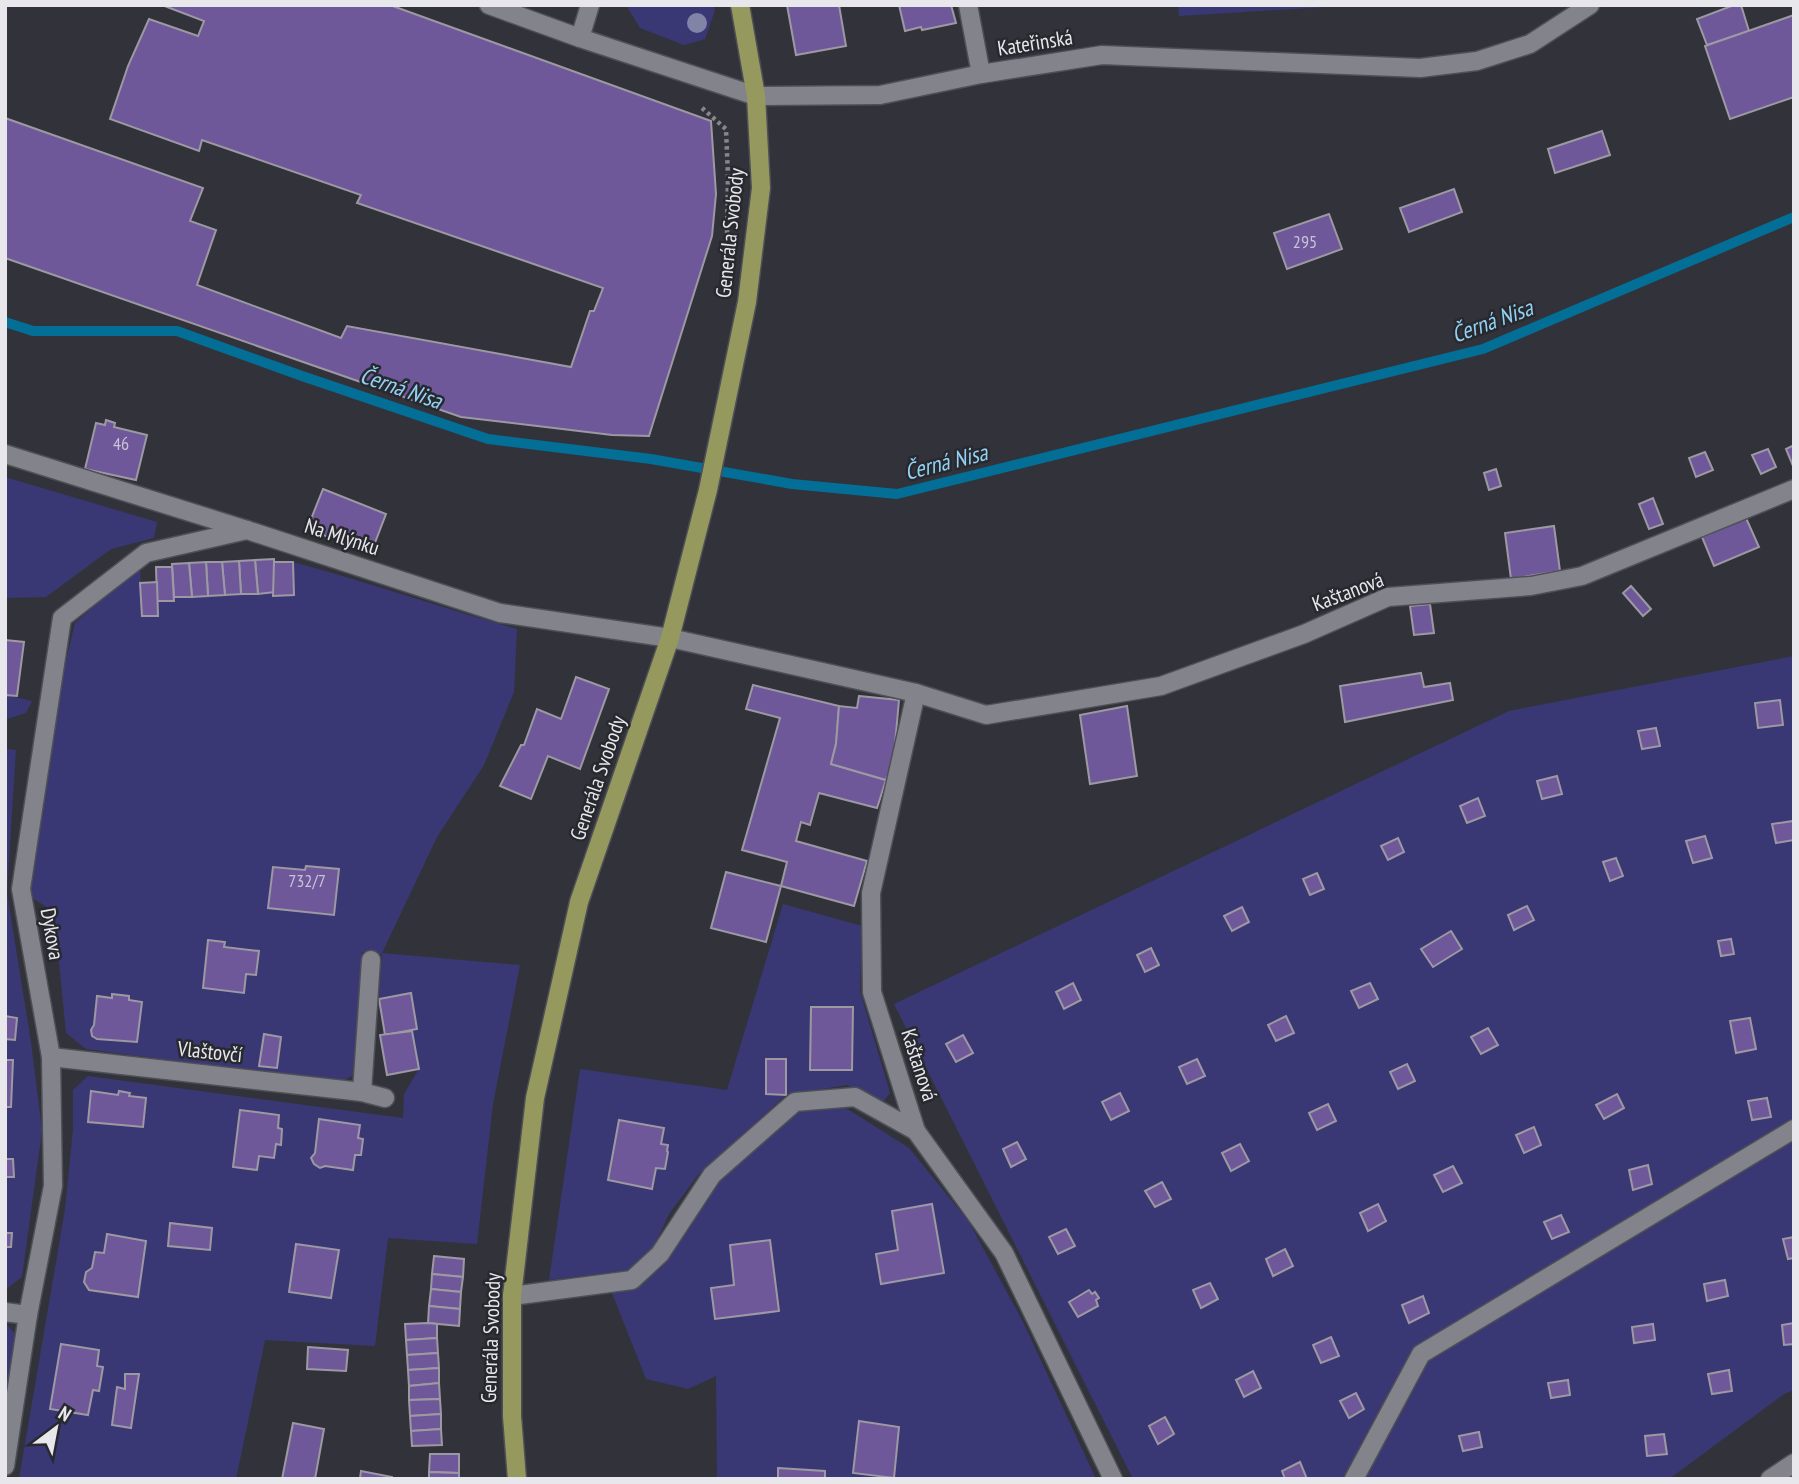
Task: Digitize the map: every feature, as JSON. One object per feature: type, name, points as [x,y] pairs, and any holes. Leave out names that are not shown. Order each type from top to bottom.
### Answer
[{"type":"main road","name":"Generála Svobody","points":[[517,1479],[512,1416],[512,1296],[535,1098],[579,902],[670,638],[698,529],[747,302],[761,188],[756,96],[740,5]]},
{"type":"street","name":"Kateřinská","points":[[489,5],[756,96],[880,95],[981,74],[1102,55],[1420,68],[1477,61],[1531,44],[1590,5]]},
{"type":"street","points":[[580,38],[590,5]]},
{"type":"street","points":[[968,5],[981,74]]},
{"type":"street","name":"Na Mlýnku","points":[[5,454],[500,613],[670,638]]},
{"type":"street","name":"Kaštanová","points":[[670,638],[916,693],[986,715],[1161,686],[1304,634],[1388,597],[1531,586],[1582,576],[1794,489]]},
{"type":"street","name":"Dykova","points":[[5,1466],[28,1315],[54,1186],[51,1057],[21,889],[62,618],[146,553],[247,530]]},
{"type":"street","name":"Kaštanová","points":[[916,693],[871,893],[872,992],[916,1131]]},
{"type":"street","points":[[362,1092],[371,960]]},
{"type":"street","name":"Vlaštovčí","points":[[51,1057],[362,1092],[385,1098]]},
{"type":"street","name":"Kaštanová","points":[[512,1296],[632,1280],[660,1254],[712,1175],[794,1102],[855,1097],[916,1131]]},
{"type":"street","points":[[1354,1479],[1421,1354],[1794,1129]]},
{"type":"street","points":[[916,1131],[1004,1253],[1113,1479]]},
{"type":"street","points":[[5,1312],[28,1315]]},
{"type":"street","points":[[1769,1479],[1794,1463]]},
{"type":"path","points":[[693,104],[705,109],[726,129],[726,244]]},
{"type":"shaded area","points":[[626,5],[713,5],[715,10],[705,39],[684,45],[640,28]]},
{"type":"shaded area","points":[[1178,5],[1358,5],[1179,16]]},
{"type":"shaded area","points":[[5,477],[157,522],[154,538],[111,549],[46,597],[5,598]]},
{"type":"shaded area","points":[[293,562],[517,629],[514,692],[484,765],[437,837],[382,953],[520,965],[493,1104],[477,1244],[388,1238],[375,1346],[265,1340],[236,1479],[19,1479],[65,1209],[73,1129],[73,1090],[88,1076],[403,1118],[404,1094],[419,1069],[412,1031],[417,1029],[411,994],[379,999],[382,954],[362,952],[353,1075],[340,1083],[86,1049],[66,1033],[54,912],[28,895],[43,787],[75,623],[140,566],[142,616],[158,616],[157,601],[173,601],[174,597],[273,593],[294,595]]},
{"type":"shaded area","points":[[1794,656],[1794,1390],[1784,1394],[1669,1479],[1133,1479],[894,1004],[1509,711]]},
{"type":"shaded area","points":[[5,695],[32,701],[26,713],[7,719],[5,740]]},
{"type":"shaded area","points":[[5,749],[16,750],[7,893],[42,1131],[22,1277],[5,1290]]},
{"type":"shaded area","points":[[783,904],[862,926],[860,991],[890,1093],[881,1104],[847,1085],[786,1095],[698,1175],[669,1214],[653,1249],[629,1270],[549,1280],[580,1069],[727,1090]]},
{"type":"shaded area","points":[[841,1105],[909,1148],[969,1222],[1023,1322],[1096,1479],[717,1479],[716,1376],[688,1389],[646,1379],[612,1293],[633,1287],[661,1268],[711,1189],[795,1110]]},
{"type":"shaded area","points":[[5,1323],[19,1338],[5,1419]]},
{"type":"building","points":[[162,5],[390,5],[711,121],[716,194],[712,236],[649,436],[612,435],[461,417],[5,258],[5,118],[203,188],[190,221],[216,230],[197,285],[341,338],[347,326],[571,367],[590,311],[594,311],[603,288],[357,203],[361,195],[202,140],[199,151],[110,119],[128,66],[149,19],[198,36],[204,21]]},
{"type":"building","points":[[787,5],[839,5],[846,46],[796,55]]},
{"type":"building","points":[[899,5],[951,5],[956,23],[905,31]]},
{"type":"building","points":[[1734,5],[1741,5],[1749,31],[1707,45],[1697,19]]},
{"type":"building","points":[[1794,15],[1794,97],[1730,119],[1705,46]]},
{"type":"building","points":[[1602,131],[1610,155],[1555,173],[1548,149]]},
{"type":"building","points":[[1454,189],[1462,212],[1409,232],[1400,208]]},
{"type":"building","points":[[1329,214],[1342,249],[1287,269],[1274,233]]},
{"type":"building","points":[[106,420],[115,423],[114,427],[147,435],[136,480],[85,469],[96,423],[105,425]]},
{"type":"building","points":[[1794,445],[1794,466],[1793,466],[1786,449]]},
{"type":"building","points":[[1768,449],[1776,467],[1761,474],[1752,455]]},
{"type":"building","points":[[1705,452],[1713,470],[1696,477],[1689,458]]},
{"type":"building","points":[[1496,469],[1501,486],[1489,490],[1484,473]]},
{"type":"building","points":[[323,489],[386,514],[371,553],[307,529]]},
{"type":"building","points":[[1653,498],[1663,524],[1649,529],[1639,504]]},
{"type":"building","points":[[1746,518],[1759,547],[1714,566],[1702,537]]},
{"type":"building","points":[[1554,526],[1560,571],[1511,579],[1505,533]]},
{"type":"building","points":[[274,559],[275,592],[258,594],[255,560]]},
{"type":"building","points":[[255,560],[258,594],[241,594],[239,561]]},
{"type":"building","points":[[239,561],[241,594],[225,595],[222,562]]},
{"type":"building","points":[[206,562],[222,562],[225,595],[208,596]]},
{"type":"building","points":[[206,562],[208,596],[192,597],[189,563]]},
{"type":"building","points":[[274,562],[293,562],[294,595],[273,596]]},
{"type":"building","points":[[189,563],[192,597],[174,597],[172,564]]},
{"type":"building","points":[[156,567],[172,567],[174,601],[157,601]]},
{"type":"building","points":[[157,582],[158,616],[142,616],[140,583]]},
{"type":"building","points":[[1631,586],[1651,609],[1643,616],[1623,593]]},
{"type":"building","points":[[1430,604],[1434,633],[1414,635],[1410,606]]},
{"type":"building","points":[[5,640],[24,642],[17,696],[5,695]]},
{"type":"building","points":[[1421,673],[1424,687],[1450,683],[1453,700],[1345,722],[1340,686]]},
{"type":"building","points":[[576,677],[609,689],[580,769],[548,756],[531,799],[500,786],[521,745],[524,745],[537,709],[561,719]]},
{"type":"building","points":[[753,685],[839,706],[836,744],[831,764],[886,780],[877,808],[819,793],[810,825],[801,822],[796,841],[867,861],[854,906],[781,886],[787,862],[742,850],[780,718],[746,709]]},
{"type":"building","points":[[859,696],[899,700],[892,778],[887,777],[886,780],[831,764],[836,744],[839,706],[857,708]]},
{"type":"building","points":[[1780,700],[1783,725],[1758,728],[1755,703]]},
{"type":"building","points":[[1127,706],[1137,776],[1090,784],[1080,715]]},
{"type":"building","points":[[1656,728],[1660,746],[1642,749],[1638,731]]},
{"type":"building","points":[[1557,776],[1562,794],[1542,799],[1537,781]]},
{"type":"building","points":[[1478,798],[1485,816],[1467,823],[1460,806]]},
{"type":"building","points":[[1793,821],[1794,840],[1776,843],[1772,824]]},
{"type":"building","points":[[1705,836],[1712,858],[1693,863],[1686,841]]},
{"type":"building","points":[[1398,838],[1404,852],[1388,860],[1381,846]]},
{"type":"building","points":[[1616,858],[1623,876],[1610,881],[1603,862]]},
{"type":"building","points":[[306,866],[339,869],[334,915],[268,908],[273,867],[305,870]]},
{"type":"building","points":[[726,872],[781,886],[766,942],[711,928]]},
{"type":"building","points":[[1317,873],[1324,889],[1310,895],[1303,879]]},
{"type":"building","points":[[1527,906],[1534,920],[1514,930],[1508,915]]},
{"type":"building","points":[[1242,907],[1249,922],[1232,931],[1224,916]]},
{"type":"building","points":[[1451,931],[1462,949],[1433,967],[1421,949]]},
{"type":"building","points":[[1731,939],[1734,954],[1721,956],[1718,941]]},
{"type":"building","points":[[208,940],[225,942],[224,947],[259,951],[256,975],[246,974],[244,993],[203,988]]},
{"type":"building","points":[[1151,948],[1159,965],[1145,972],[1137,955]]},
{"type":"building","points":[[1073,983],[1081,1000],[1064,1009],[1056,992]]},
{"type":"building","points":[[1370,983],[1378,999],[1359,1008],[1351,991]]},
{"type":"building","points":[[411,993],[417,1029],[385,1035],[379,999]]},
{"type":"building","points":[[112,994],[129,996],[129,1000],[142,1002],[137,1042],[97,1039],[92,1036],[97,996],[112,998]]},
{"type":"building","points":[[811,1007],[853,1007],[852,1070],[810,1070]]},
{"type":"building","points":[[5,1016],[17,1018],[15,1040],[5,1039]]},
{"type":"building","points":[[1286,1016],[1294,1033],[1276,1041],[1268,1025]]},
{"type":"building","points":[[1750,1018],[1756,1049],[1736,1053],[1730,1021]]},
{"type":"building","points":[[1488,1028],[1498,1045],[1481,1054],[1471,1037]]},
{"type":"building","points":[[412,1031],[419,1069],[387,1075],[380,1035]]},
{"type":"building","points":[[264,1034],[281,1037],[277,1068],[259,1066]]},
{"type":"building","points":[[963,1035],[973,1053],[956,1062],[946,1044]]},
{"type":"building","points":[[5,1051],[6,1060],[13,1060],[11,1107],[5,1107]]},
{"type":"building","points":[[766,1059],[786,1059],[786,1095],[766,1094]]},
{"type":"building","points":[[1197,1059],[1205,1076],[1187,1084],[1179,1067]]},
{"type":"building","points":[[1407,1064],[1415,1081],[1398,1089],[1390,1072]]},
{"type":"building","points":[[91,1091],[118,1095],[119,1091],[130,1093],[129,1096],[146,1098],[143,1127],[88,1122]]},
{"type":"building","points":[[1120,1093],[1129,1111],[1111,1120],[1102,1102]]},
{"type":"building","points":[[1617,1094],[1624,1108],[1604,1119],[1596,1105]]},
{"type":"building","points":[[1767,1098],[1771,1117],[1752,1120],[1748,1101]]},
{"type":"building","points":[[1328,1104],[1336,1121],[1317,1130],[1309,1113]]},
{"type":"building","points":[[240,1110],[279,1115],[281,1145],[276,1144],[274,1158],[259,1156],[257,1170],[233,1167]]},
{"type":"building","points":[[319,1119],[360,1125],[358,1138],[363,1139],[361,1155],[355,1155],[353,1170],[325,1166],[320,1168],[314,1164],[311,1158],[315,1153]]},
{"type":"building","points":[[619,1120],[664,1128],[661,1144],[668,1145],[665,1169],[656,1168],[652,1189],[608,1180]]},
{"type":"building","points":[[1534,1127],[1541,1145],[1524,1153],[1516,1135]]},
{"type":"building","points":[[1017,1142],[1026,1159],[1011,1167],[1003,1149]]},
{"type":"building","points":[[1240,1144],[1249,1161],[1231,1171],[1222,1153]]},
{"type":"building","points":[[5,1159],[13,1159],[14,1177],[5,1177]]},
{"type":"building","points":[[1648,1165],[1652,1184],[1633,1190],[1629,1170]]},
{"type":"building","points":[[1453,1166],[1462,1183],[1443,1192],[1434,1175]]},
{"type":"building","points":[[1162,1182],[1171,1199],[1155,1207],[1145,1191]]},
{"type":"building","points":[[932,1204],[944,1273],[881,1284],[876,1254],[898,1250],[892,1211]]},
{"type":"building","points":[[1378,1204],[1386,1221],[1368,1231],[1360,1213]]},
{"type":"building","points":[[1561,1215],[1569,1232],[1552,1239],[1544,1222]]},
{"type":"building","points":[[170,1223],[212,1228],[210,1250],[168,1246]]},
{"type":"building","points":[[1066,1229],[1075,1246],[1058,1254],[1049,1237]]},
{"type":"building","points":[[5,1233],[12,1233],[11,1247],[5,1247]]},
{"type":"building","points":[[107,1234],[146,1241],[138,1297],[89,1290],[84,1282],[86,1272],[92,1268],[95,1252],[104,1253]]},
{"type":"building","points":[[1794,1237],[1794,1258],[1788,1259],[1783,1239]]},
{"type":"building","points":[[770,1240],[779,1311],[715,1319],[711,1288],[734,1285],[730,1245]]},
{"type":"building","points":[[296,1244],[339,1250],[331,1298],[289,1292]]},
{"type":"building","points":[[1285,1249],[1293,1266],[1273,1276],[1266,1259]]},
{"type":"building","points":[[434,1256],[464,1259],[463,1277],[432,1274]]},
{"type":"building","points":[[432,1274],[463,1277],[461,1292],[431,1289]]},
{"type":"building","points":[[1725,1280],[1728,1296],[1707,1301],[1704,1284]]},
{"type":"building","points":[[1210,1283],[1218,1299],[1201,1308],[1193,1290]]},
{"type":"building","points":[[431,1289],[461,1292],[460,1309],[429,1306]]},
{"type":"building","points":[[1089,1290],[1092,1294],[1095,1292],[1099,1298],[1096,1300],[1098,1306],[1078,1317],[1069,1302]]},
{"type":"building","points":[[1423,1296],[1429,1313],[1409,1323],[1402,1305]]},
{"type":"building","points":[[429,1306],[460,1309],[459,1326],[428,1323]]},
{"type":"building","points":[[1794,1323],[1794,1344],[1784,1345],[1782,1325]]},
{"type":"building","points":[[405,1324],[437,1324],[437,1338],[406,1340]]},
{"type":"building","points":[[1653,1324],[1655,1340],[1634,1343],[1632,1327]]},
{"type":"building","points":[[1331,1337],[1339,1356],[1321,1363],[1313,1345]]},
{"type":"building","points":[[437,1338],[438,1353],[407,1355],[406,1340]]},
{"type":"building","points":[[61,1344],[99,1350],[97,1366],[103,1367],[99,1391],[93,1390],[88,1415],[50,1409]]},
{"type":"building","points":[[308,1347],[348,1350],[346,1371],[307,1369]]},
{"type":"building","points":[[438,1353],[439,1368],[408,1370],[407,1355]]},
{"type":"building","points":[[439,1368],[439,1383],[409,1386],[408,1370]]},
{"type":"building","points":[[1729,1370],[1732,1391],[1712,1394],[1708,1374]]},
{"type":"building","points":[[1253,1371],[1261,1388],[1244,1397],[1236,1380]]},
{"type":"building","points":[[125,1374],[139,1374],[131,1428],[112,1425],[117,1387],[125,1389]]},
{"type":"building","points":[[1568,1380],[1570,1395],[1551,1398],[1548,1383]]},
{"type":"building","points":[[439,1383],[440,1399],[409,1400],[409,1386]]},
{"type":"building","points":[[1356,1393],[1364,1409],[1349,1418],[1340,1401]]},
{"type":"building","points":[[440,1399],[441,1414],[410,1416],[409,1400]]},
{"type":"building","points":[[441,1414],[441,1429],[411,1431],[410,1416]]},
{"type":"building","points":[[1165,1417],[1174,1434],[1158,1444],[1149,1426]]},
{"type":"building","points":[[859,1421],[899,1427],[894,1478],[853,1473]]},
{"type":"building","points":[[293,1423],[324,1429],[315,1479],[282,1479]]},
{"type":"building","points":[[441,1429],[442,1445],[412,1446],[411,1431]]},
{"type":"building","points":[[1479,1432],[1482,1447],[1463,1451],[1459,1436]]},
{"type":"building","points":[[1664,1434],[1667,1454],[1647,1456],[1645,1436]]},
{"type":"building","points":[[430,1454],[459,1454],[459,1473],[429,1472]]},
{"type":"building","points":[[1300,1462],[1307,1479],[1285,1479],[1282,1471]]},
{"type":"building","points":[[778,1468],[825,1471],[825,1479],[778,1479]]},
{"type":"building","points":[[361,1471],[392,1477],[392,1479],[360,1479]]},
{"type":"building","points":[[429,1472],[459,1473],[459,1479],[429,1479]]},
{"type":"waterway","name":"Černá Nisa","points":[[5,322],[33,331],[177,331],[488,439],[651,459],[792,484],[897,494],[1483,349],[1794,217]]}]
